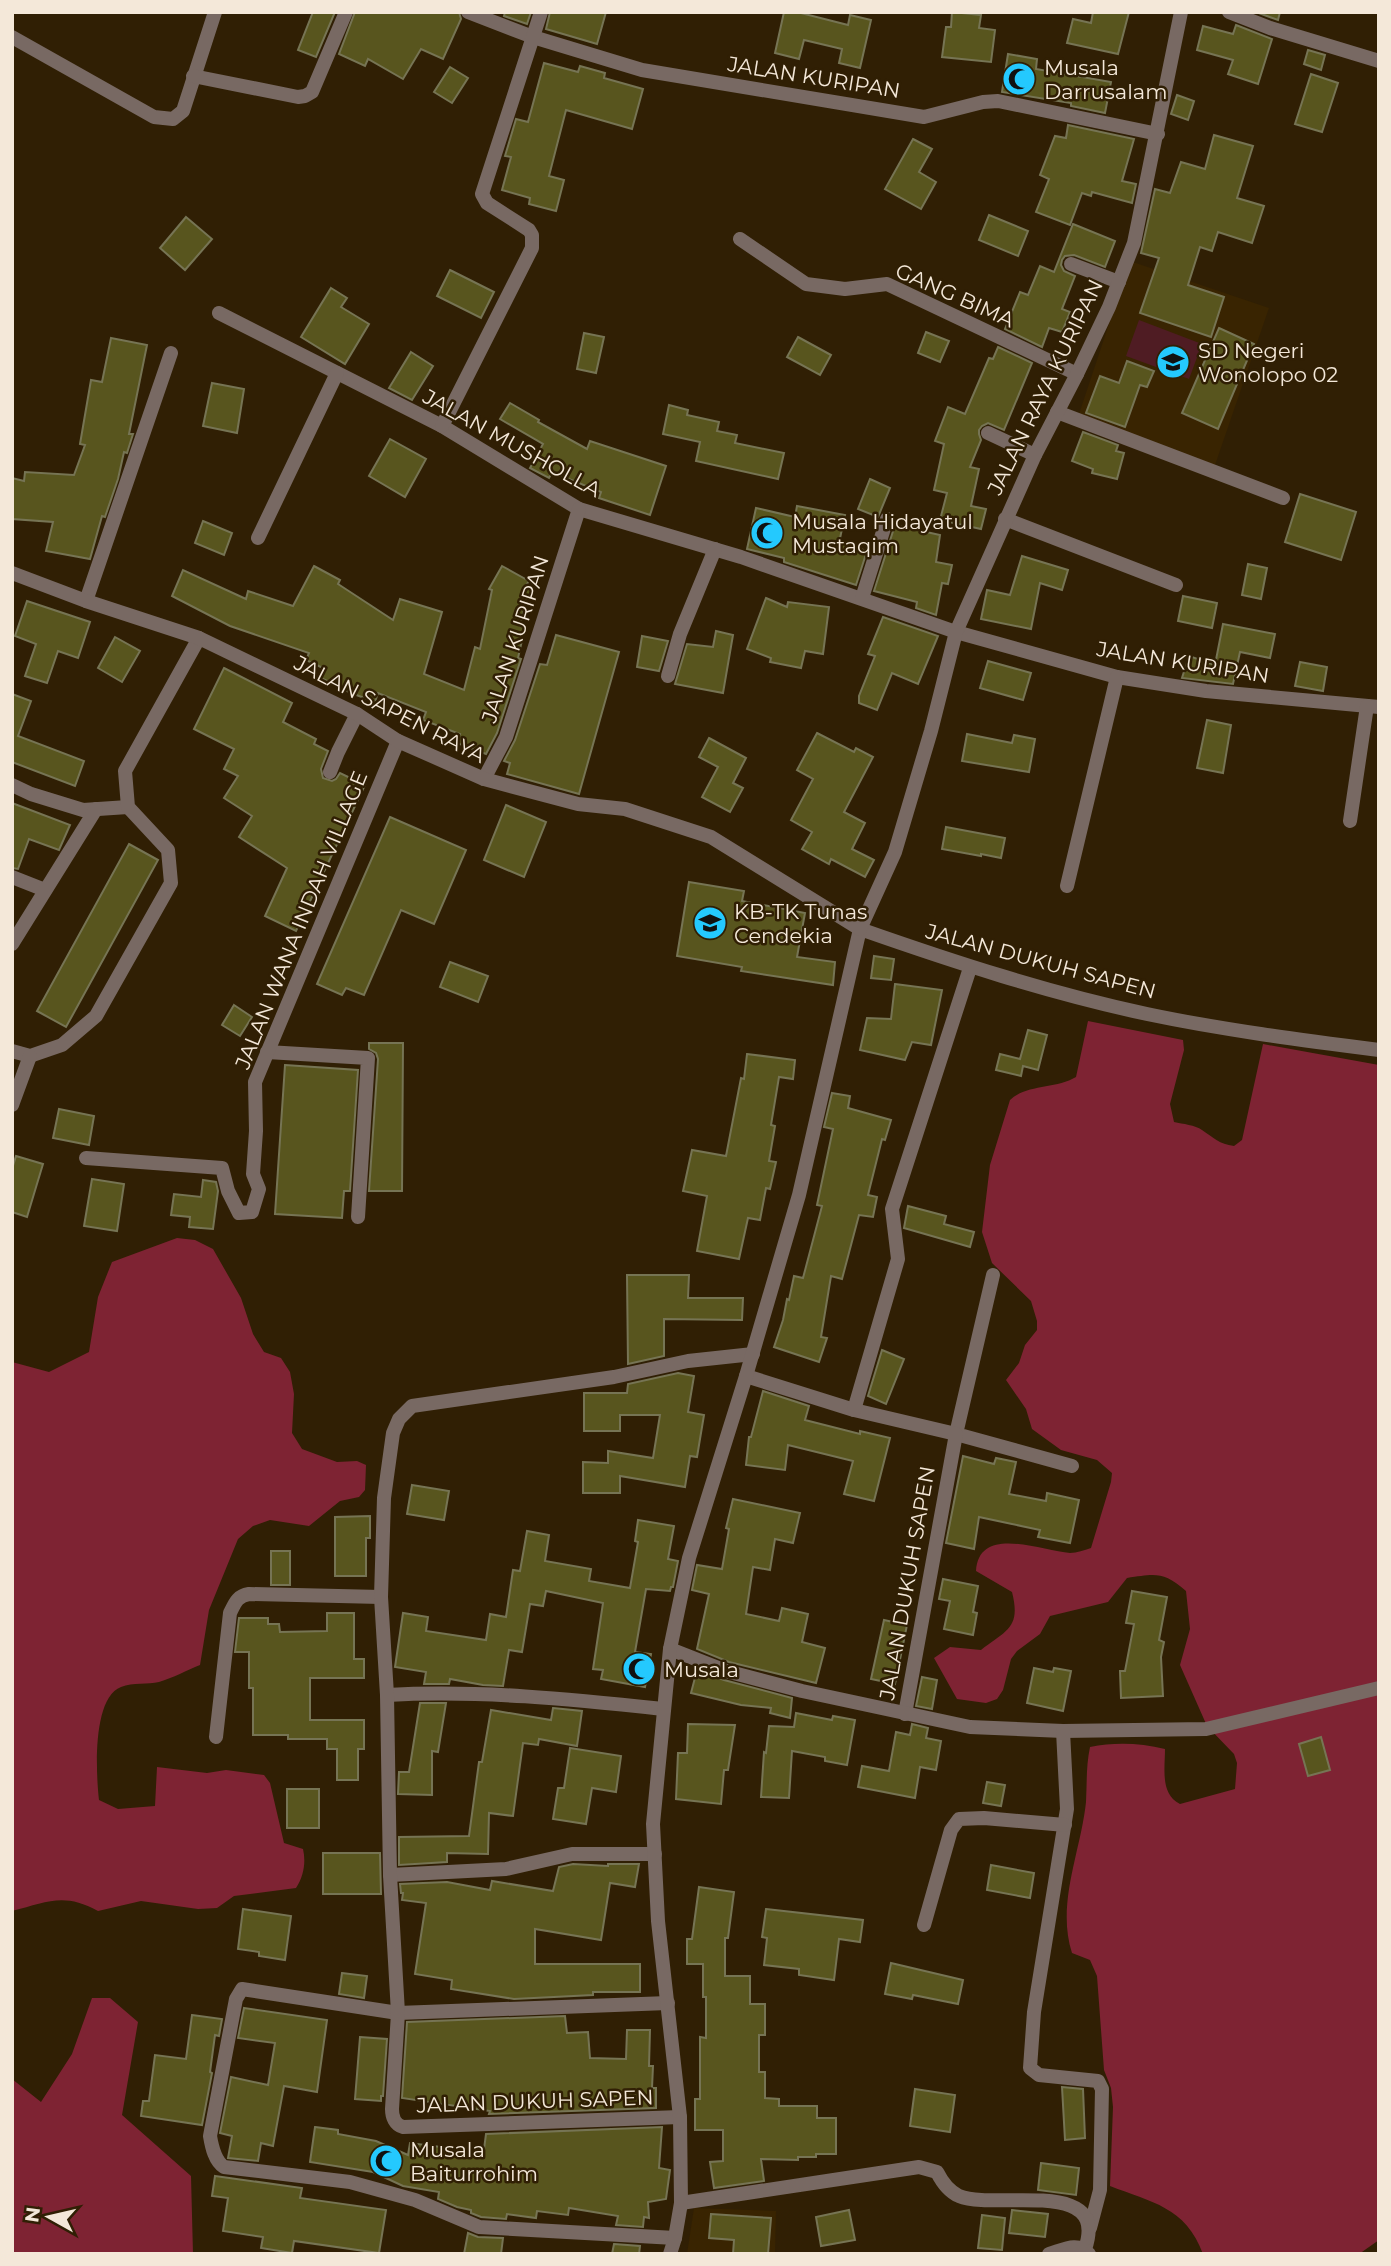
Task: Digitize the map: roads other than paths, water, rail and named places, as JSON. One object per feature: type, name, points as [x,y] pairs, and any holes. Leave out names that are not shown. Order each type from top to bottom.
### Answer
[{"type":"street","points":[[12,37],[154,117],[173,119],[183,111],[215,12]]},
{"type":"street","points":[[193,76],[298,97],[305,96],[312,92],[346,12]]},
{"type":"street","name":"JALAN KURIPAN","points":[[468,12],[533,37],[642,70],[924,117],[983,102],[998,101],[1158,134]]},
{"type":"street","points":[[442,426],[532,248],[532,235],[529,230],[487,203],[482,194],[541,12]]},
{"type":"street","name":"JALAN RAYA KURIPAN","points":[[860,929],[895,852],[931,731],[956,632],[1035,455],[1109,307],[1134,243],[1181,12]]},
{"type":"street","points":[[1229,12],[1270,28],[1379,61]]},
{"type":"street","name":"GANG BIMA","points":[[740,239],[806,284],[845,289],[887,284],[1077,374]]},
{"type":"street","points":[[1071,264],[1119,282]]},
{"type":"street","name":"JALAN MUSHOLLA","points":[[219,313],[442,426],[579,509],[715,549],[956,632]]},
{"type":"street","points":[[86,601],[171,353]]},
{"type":"street","points":[[258,538],[337,373]]},
{"type":"street","points":[[1057,412],[1283,498]]},
{"type":"street","points":[[988,433],[1035,455]]},
{"type":"street","name":"JALAN KURIPAN","points":[[484,779],[506,737],[579,509]]},
{"type":"street","points":[[862,598],[887,519]]},
{"type":"street","points":[[1005,519],[1176,585]]},
{"type":"street","points":[[668,676],[680,634],[715,549]]},
{"type":"street","name":"JALAN SAPEN RAYA","points":[[12,573],[86,601],[199,638],[357,715],[398,741],[484,779],[578,804],[625,808],[711,837],[860,929]]},
{"type":"street","name":"JALAN KURIPAN","points":[[956,632],[1117,677],[1206,691],[1373,706]]},
{"type":"street","points":[[12,1051],[30,1056],[62,1045],[96,1016],[171,883],[168,850],[128,807],[125,771],[199,638]]},
{"type":"street","points":[[1067,886],[1117,677]]},
{"type":"street","points":[[1350,821],[1373,706]]},
{"type":"street","points":[[330,772],[357,715]]},
{"type":"street","name":"JALAN WANA INDAH VILLAGE","points":[[86,1158],[222,1168],[228,1191],[239,1213],[251,1212],[259,1189],[253,1174],[255,1082],[398,741]]},
{"type":"street","points":[[12,785],[31,794],[83,810],[128,807]]},
{"type":"street","points":[[12,944],[96,809]]},
{"type":"street","points":[[12,877],[46,890]]},
{"type":"street","name":"JALAN DUKUH SAPEN","points":[[670,2254],[681,2203],[680,2117],[658,1921],[653,1824],[670,1649],[689,1558],[799,1195],[860,929],[970,968],[1146,1013],[1304,1041],[1379,1050]]},
{"type":"street","points":[[855,1410],[898,1259],[892,1209],[970,968]]},
{"type":"street","points":[[267,1052],[368,1058],[358,1217]]},
{"type":"street","points":[[12,1105],[30,1056]]},
{"type":"street","name":"JALAN DUKUH SAPEN","points":[[670,1649],[726,1671],[905,1714],[956,1434],[993,1275]]},
{"type":"street","points":[[398,2013],[390,1875],[387,1695],[381,1597],[384,1498],[393,1433],[399,1419],[412,1406],[752,1354]]},
{"type":"street","points":[[746,1376],[855,1410],[1072,1466]]},
{"type":"street","points":[[215,1737],[230,1613],[237,1599],[249,1594],[381,1597]]},
{"type":"street","points":[[905,1714],[970,1727],[1063,1731],[1206,1729],[1379,1688]]},
{"type":"street","points":[[387,1695],[494,1694],[663,1709]]},
{"type":"street","points":[[1063,1731],[1067,1809],[1034,2012],[1030,2068],[1039,2075],[1098,2081],[1102,2089],[1100,2190],[1090,2228]]},
{"type":"street","points":[[924,1925],[951,1830],[960,1819],[984,1818],[1065,1825]]},
{"type":"street","points":[[390,1875],[506,1869],[572,1854],[655,1854]]},
{"type":"street","points":[[668,2003],[398,2013],[242,1989],[236,1999],[210,2132],[214,2154],[221,2166],[350,2182],[410,2198],[479,2227],[675,2238]]},
{"type":"street","name":"JALAN DUKUH SAPEN","points":[[398,2013],[392,2114],[401,2126],[680,2117]]},
{"type":"street","points":[[681,2203],[919,2167],[937,2172],[944,2185],[957,2195],[977,2201],[1054,2201],[1069,2204],[1082,2211],[1089,2220],[1090,2228],[1087,2252],[1078,2246],[1049,2254]]},
{"type":"place","name":"Musala Darrusalam","points":[[1019,79]]},
{"type":"place","name":"SD Negeri Wonolopo 02","points":[[1173,362]]},
{"type":"place","name":"Musala Hidayatul Mustaqim","points":[[767,533]]},
{"type":"place","name":"KB-TK Tunas Cendekia","points":[[710,923]]},
{"type":"place","name":"Musala","points":[[639,1669]]},
{"type":"place","name":"Musala Baiturrohim","points":[[386,2161]]}]
